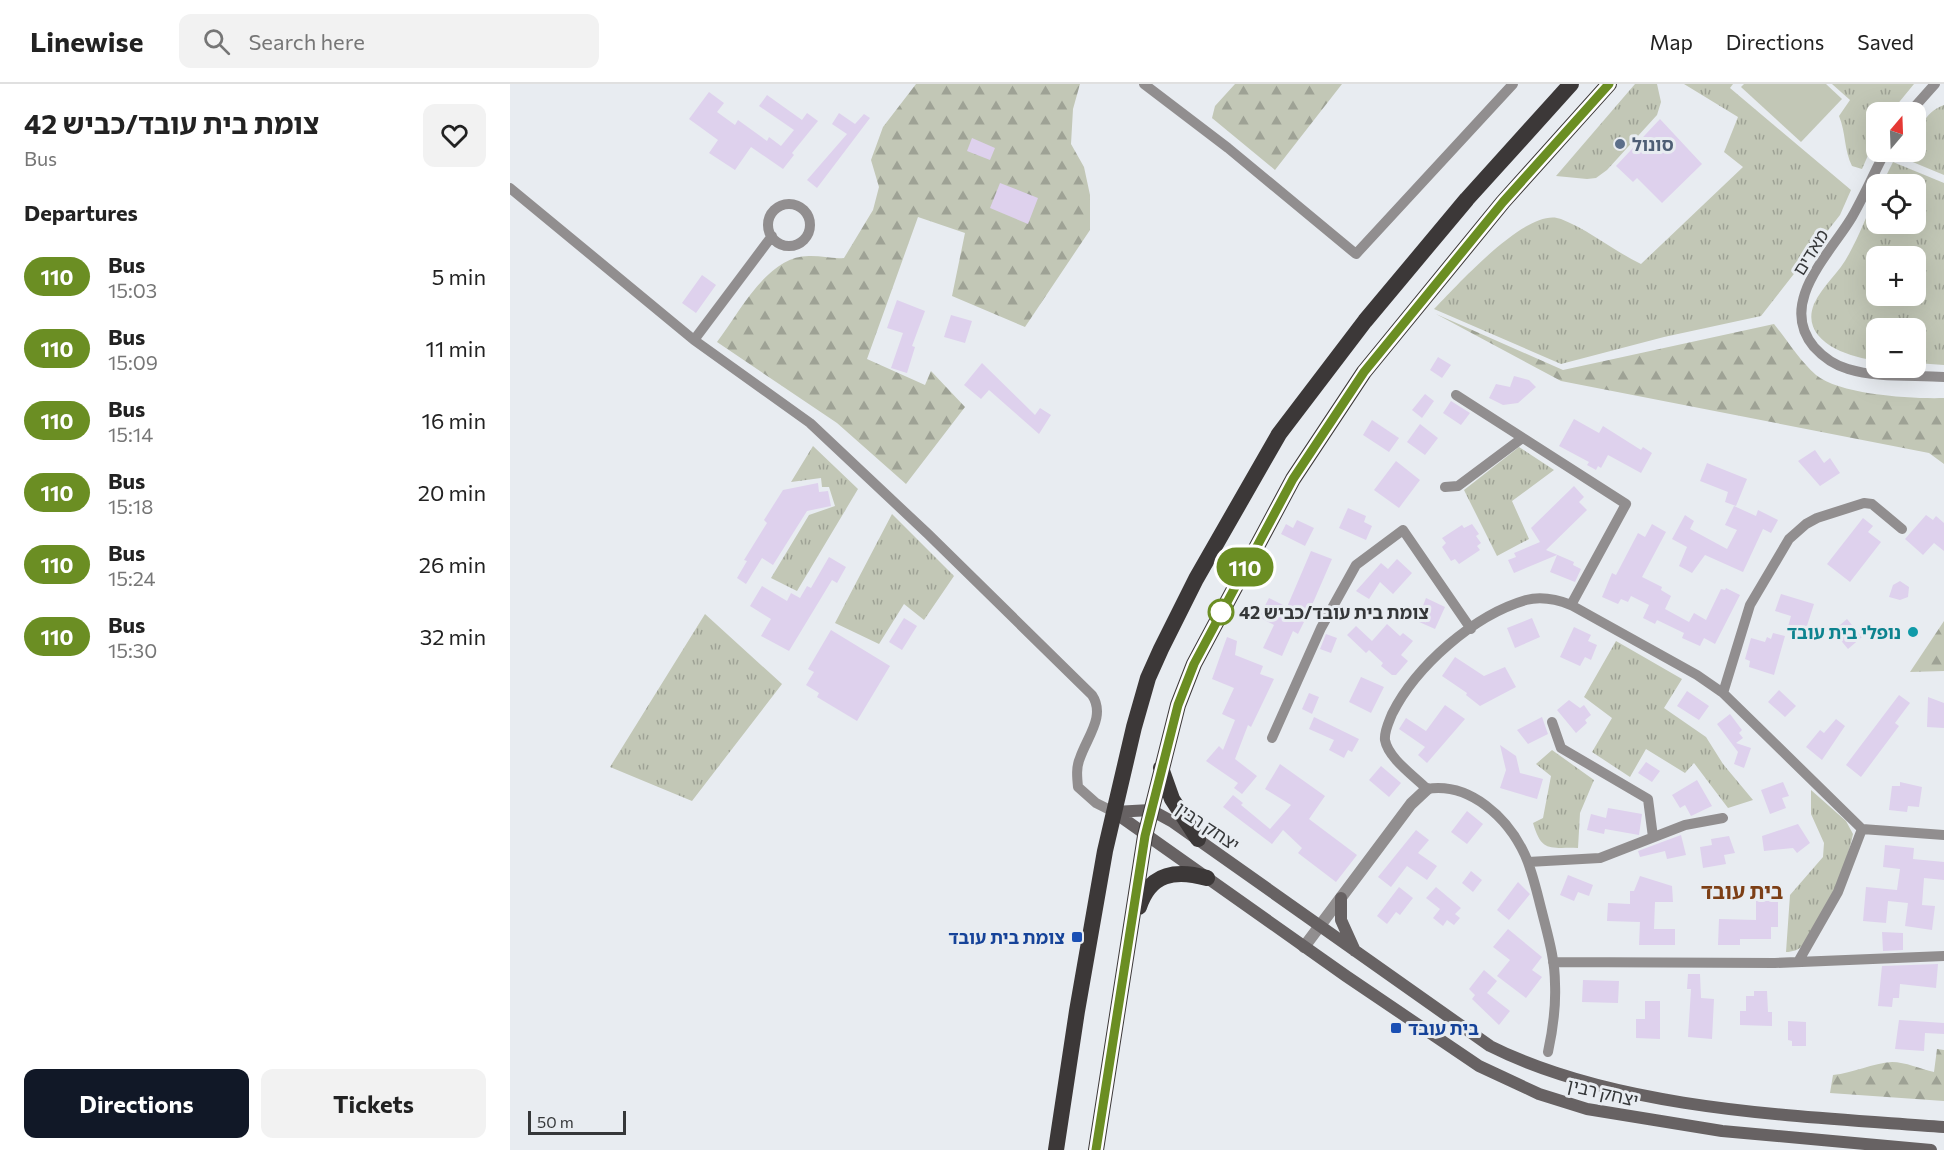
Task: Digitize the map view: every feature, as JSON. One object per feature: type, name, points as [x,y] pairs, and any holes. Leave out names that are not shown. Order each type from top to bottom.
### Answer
[{"type":"highway","points":[[1056,1150],[1094,912],[1114,812],[1148,678],[1196,579],[1279,434],[1372,312],[1467,199],[1571,84]]},
{"type":"highway","points":[[1096,1150],[1125,951],[1145,836],[1178,705],[1194,664],[1293,479],[1364,372],[1503,202],[1609,84]]},
{"type":"highway","points":[[1161,768],[1172,799],[1198,839]]},
{"type":"highway","points":[[1125,951],[1142,897],[1151,884],[1160,876],[1181,872],[1207,878]]},
{"type":"main road","name":"יצחק רבין","points":[[1114,812],[1151,810],[1198,839],[1357,955],[1490,1046],[1518,1060],[1589,1083],[1770,1114],[1944,1127]]},
{"type":"main road","name":"יצחק רבין","points":[[1114,812],[1304,947],[1479,1066],[1539,1095],[1587,1109],[1711,1129],[1931,1150]]},
{"type":"main road","points":[[1341,898],[1341,920],[1357,955]]},
{"type":"street","points":[[1144,84],[1228,148],[1356,254],[1513,84]]},
{"type":"street","points":[[1919,102],[1935,84]]},
{"type":"street","name":"מאדים","points":[[1880,162],[1852,216],[1809,281],[1801,307],[1802,328],[1817,350],[1832,363],[1848,369],[1944,377]]},
{"type":"street","points":[[510,188],[694,340],[810,423],[928,534],[1092,695],[1098,703],[1098,716],[1079,760],[1078,787],[1096,803],[1114,812]]},
{"type":"street","points":[[694,340],[772,236],[769,220],[777,208],[790,204],[797,206],[807,214],[811,228],[805,240],[799,244],[785,246],[772,236]]},
{"type":"street","points":[[1456,395],[1521,439],[1626,504],[1571,605]]},
{"type":"street","points":[[1445,487],[1458,486],[1521,439]]},
{"type":"street","points":[[1723,693],[1750,605],[1789,539],[1806,524],[1864,503],[1872,504],[1902,529]]},
{"type":"street","points":[[1272,738],[1321,628],[1356,565],[1403,530],[1471,629]]},
{"type":"street","points":[[1426,789],[1388,749],[1385,742],[1386,728],[1397,705],[1418,675],[1443,650],[1471,629],[1528,600],[1552,599],[1571,605],[1697,675],[1723,693],[1862,829],[1944,835]]},
{"type":"street","points":[[1552,722],[1561,748],[1648,799],[1653,837]]},
{"type":"street","points":[[1304,947],[1410,804],[1426,789],[1457,789],[1481,802],[1508,827],[1528,862],[1553,962],[1555,1006],[1548,1052]]},
{"type":"street","points":[[1528,862],[1600,858],[1685,825],[1723,818]]},
{"type":"street","points":[[1798,962],[1838,892],[1862,829]]},
{"type":"street","points":[[1553,962],[1798,962],[1944,956]]},
{"type":"green space","points":[[916,84],[1080,84],[1073,109],[1071,144],[1084,167],[1090,195],[1090,230],[1025,327],[952,296],[965,233],[918,217],[867,359],[925,385],[931,371],[965,407],[906,484],[837,423],[717,342],[756,287],[781,264],[796,258],[811,256],[844,258],[873,210],[879,187],[871,160],[883,127]]},
{"type":"green space","points":[[1235,84],[1342,84],[1275,170],[1212,118],[1215,106]]},
{"type":"green space","points":[[1635,84],[1657,84],[1661,102],[1657,115],[1607,170],[1596,178],[1556,176]]},
{"type":"green space","points":[[1684,84],[1733,84],[1730,88],[1851,190],[1840,215],[1761,316],[1664,337],[1561,364],[1434,309],[1493,250],[1530,224],[1547,218],[1561,219],[1641,264],[1743,167],[1724,152],[1738,117]]},
{"type":"green space","points":[[1744,84],[1826,84],[1842,99],[1801,142],[1741,87]]},
{"type":"green space","points":[[1832,84],[1914,84],[1899,102],[1866,102],[1866,160],[1862,169],[1852,166],[1839,116],[1850,100]]},
{"type":"green space","points":[[1944,105],[1944,175],[1913,162],[1926,162],[1926,118]]},
{"type":"green space","points":[[1893,162],[1922,174],[1887,174]]},
{"type":"green space","points":[[1926,176],[1944,183],[1944,365],[1926,364],[1926,318],[1866,318],[1866,359],[1853,356],[1830,345],[1814,328],[1811,317],[1814,304],[1841,267],[1866,219],[1866,234],[1926,234]]},
{"type":"green space","points":[[1436,314],[1563,370],[1774,324],[1805,363],[1816,375],[1827,382],[1877,394],[1944,398],[1944,464],[1929,453],[1561,381]]},
{"type":"green space","points":[[813,446],[858,489],[797,591],[771,578],[809,515],[835,506],[829,487],[822,487],[821,478],[791,482]]},
{"type":"green space","points":[[1519,447],[1554,470],[1512,501],[1529,539],[1497,556],[1464,490]]},
{"type":"green space","points":[[892,514],[954,576],[924,620],[904,604],[879,644],[835,623]]},
{"type":"green space","points":[[705,614],[782,684],[692,801],[610,767]]},
{"type":"green space","points":[[1944,621],[1944,671],[1910,672]]},
{"type":"green space","points":[[1616,641],[1682,679],[1664,708],[1706,737],[1723,764],[1753,800],[1728,808],[1694,763],[1685,773],[1646,749],[1630,777],[1592,752],[1612,718],[1584,697]]},
{"type":"green space","points":[[1552,750],[1594,780],[1580,813],[1578,848],[1553,848],[1544,844],[1536,833],[1533,823],[1543,818],[1551,776],[1536,764]]},
{"type":"green space","points":[[1811,790],[1846,821],[1853,834],[1840,875],[1818,923],[1801,947],[1786,952],[1790,895],[1823,857],[1824,843],[1811,814]]},
{"type":"green space","points":[[1937,1049],[1944,1050],[1944,1101],[1830,1093],[1833,1075],[1878,1064],[1897,1062],[1934,1072]]},
{"type":"building","points":[[709,92],[724,103],[717,112],[735,125],[738,120],[767,141],[769,137],[781,146],[794,130],[759,106],[767,95],[802,120],[807,113],[818,121],[792,153],[794,155],[783,169],[751,147],[735,170],[709,153],[718,140],[689,119]]},
{"type":"building","points":[[839,113],[855,124],[864,114],[870,118],[817,188],[807,180],[847,134],[832,124]]},
{"type":"building","points":[[1660,119],[1702,164],[1662,203],[1637,178],[1633,182],[1616,166]]},
{"type":"building","points":[[972,138],[995,148],[990,160],[967,151]]},
{"type":"building","points":[[1000,183],[1038,198],[1028,224],[990,208]]},
{"type":"building","points":[[702,275],[716,285],[696,313],[682,303]]},
{"type":"building","points":[[897,300],[925,311],[912,346],[915,347],[907,373],[891,368],[903,333],[887,328]]},
{"type":"building","points":[[951,315],[972,321],[965,343],[944,337]]},
{"type":"building","points":[[1438,357],[1451,365],[1442,378],[1430,370]]},
{"type":"building","points":[[982,363],[1035,415],[1040,408],[1051,415],[1039,434],[989,390],[981,399],[964,385]]},
{"type":"building","points":[[1514,376],[1529,380],[1536,387],[1518,403],[1503,405],[1489,398],[1496,384],[1510,387]]},
{"type":"building","points":[[1425,394],[1434,401],[1422,418],[1412,410]]},
{"type":"building","points":[[1451,401],[1470,413],[1461,425],[1443,413]]},
{"type":"building","points":[[1574,419],[1599,433],[1603,426],[1641,450],[1643,447],[1652,453],[1641,473],[1608,455],[1601,468],[1598,466],[1596,470],[1587,465],[1589,462],[1559,446]]},
{"type":"building","points":[[1372,420],[1399,438],[1389,452],[1363,435]]},
{"type":"building","points":[[1420,424],[1438,438],[1425,455],[1407,442]]},
{"type":"building","points":[[1815,450],[1824,463],[1830,458],[1840,473],[1820,486],[1798,461]]},
{"type":"building","points":[[1396,461],[1420,480],[1399,508],[1374,490]]},
{"type":"building","points":[[1707,463],[1747,479],[1736,506],[1725,502],[1728,492],[1700,481]]},
{"type":"building","points":[[818,483],[819,492],[828,491],[831,506],[807,511],[773,565],[762,558],[746,584],[737,578],[747,561],[744,560],[767,523],[764,520],[783,490]]},
{"type":"building","points":[[1574,486],[1584,497],[1579,502],[1587,510],[1546,550],[1574,562],[1573,565],[1581,569],[1575,582],[1550,572],[1557,555],[1514,573],[1508,560],[1516,557],[1514,553],[1540,542],[1531,528]]},
{"type":"building","points":[[1734,506],[1756,516],[1758,510],[1778,520],[1771,533],[1763,529],[1743,572],[1705,555],[1692,573],[1679,566],[1687,547],[1672,539],[1685,515],[1694,521],[1690,529],[1727,549],[1737,530],[1725,525]]},
{"type":"building","points":[[1348,508],[1366,516],[1364,522],[1372,526],[1366,540],[1339,528]]},
{"type":"building","points":[[1926,515],[1933,520],[1936,516],[1944,523],[1944,551],[1934,543],[1923,555],[1905,539]]},
{"type":"building","points":[[1863,518],[1873,526],[1868,532],[1881,542],[1850,582],[1827,564]]},
{"type":"building","points":[[1297,520],[1314,528],[1305,546],[1281,534],[1286,524],[1293,528]]},
{"type":"building","points":[[1472,524],[1479,534],[1476,536],[1481,543],[1477,546],[1480,550],[1459,564],[1455,559],[1451,561],[1442,547],[1446,543],[1442,538],[1462,525],[1464,528]]},
{"type":"building","points":[[1652,524],[1666,532],[1642,577],[1662,587],[1661,590],[1671,596],[1665,609],[1689,622],[1694,613],[1706,620],[1721,589],[1726,588],[1740,595],[1715,644],[1704,638],[1700,646],[1682,638],[1684,633],[1657,620],[1655,624],[1643,618],[1649,605],[1631,596],[1628,602],[1621,599],[1618,604],[1602,597],[1612,573],[1616,575],[1638,533],[1645,537]]},
{"type":"building","points":[[1311,551],[1332,559],[1298,634],[1293,631],[1282,656],[1263,648],[1274,625],[1259,617],[1269,598],[1287,607]]},
{"type":"building","points":[[829,557],[846,567],[837,583],[832,580],[789,651],[761,636],[771,619],[750,606],[762,586],[787,601],[791,593],[800,598],[807,586],[811,588]]},
{"type":"building","points":[[1397,559],[1412,573],[1393,594],[1380,582],[1369,599],[1356,591],[1381,563],[1388,569]]},
{"type":"building","points":[[1900,581],[1909,587],[1908,597],[1900,600],[1889,597],[1893,585]]},
{"type":"building","points":[[1781,594],[1814,604],[1804,635],[1787,630],[1791,616],[1775,611]]},
{"type":"building","points":[[1426,598],[1445,607],[1435,629],[1417,621]]},
{"type":"building","points":[[904,618],[917,626],[902,650],[889,642]]},
{"type":"building","points":[[1532,618],[1540,637],[1515,648],[1507,628]]},
{"type":"building","points":[[1847,619],[1862,637],[1848,649],[1833,631]]},
{"type":"building","points":[[1387,624],[1400,636],[1403,633],[1413,641],[1401,655],[1408,661],[1396,675],[1392,675],[1381,666],[1383,663],[1369,650],[1366,653],[1347,635],[1356,626],[1372,641]]},
{"type":"building","points":[[1574,627],[1591,635],[1588,641],[1597,645],[1591,660],[1585,657],[1580,666],[1560,657]]},
{"type":"building","points":[[831,630],[890,666],[857,721],[817,697],[819,693],[806,685],[814,672],[808,669]]},
{"type":"building","points":[[1773,633],[1785,636],[1774,675],[1749,667],[1750,661],[1745,659],[1751,638],[1765,642],[1767,637],[1771,639]]},
{"type":"building","points":[[1326,634],[1337,638],[1331,653],[1320,649]]},
{"type":"building","points":[[1227,637],[1237,641],[1235,655],[1263,666],[1260,674],[1274,679],[1251,727],[1248,725],[1235,759],[1257,776],[1242,794],[1234,788],[1238,783],[1206,761],[1219,746],[1223,750],[1235,720],[1222,714],[1234,688],[1212,679]]},
{"type":"building","points":[[1455,657],[1484,676],[1505,667],[1516,687],[1480,706],[1466,695],[1467,693],[1442,676]]},
{"type":"building","points":[[1361,677],[1384,687],[1371,713],[1349,702]]},
{"type":"building","points":[[1779,690],[1796,706],[1785,717],[1768,702]]},
{"type":"building","points":[[1687,691],[1709,706],[1699,720],[1677,706]]},
{"type":"building","points":[[1309,693],[1319,697],[1312,714],[1302,709]]},
{"type":"building","points":[[1899,695],[1910,703],[1895,723],[1899,726],[1861,777],[1846,765]]},
{"type":"building","points":[[1928,697],[1944,703],[1944,728],[1927,727]]},
{"type":"building","points":[[1569,700],[1580,708],[1584,705],[1591,715],[1585,720],[1587,723],[1576,733],[1557,710]]},
{"type":"building","points":[[1445,705],[1465,719],[1427,763],[1418,755],[1425,747],[1399,729],[1406,718],[1426,731]]},
{"type":"building","points":[[1730,714],[1742,730],[1739,733],[1743,738],[1736,743],[1751,748],[1744,768],[1734,764],[1738,752],[1717,724]]},
{"type":"building","points":[[1314,717],[1359,739],[1352,752],[1348,750],[1344,758],[1329,750],[1334,740],[1309,729]]},
{"type":"building","points":[[1542,717],[1548,734],[1528,744],[1517,730]]},
{"type":"building","points":[[1836,719],[1845,726],[1822,760],[1806,747],[1820,730],[1824,733]]},
{"type":"building","points":[[1500,745],[1516,756],[1520,773],[1543,779],[1537,799],[1500,788],[1506,770]]},
{"type":"building","points":[[1646,762],[1660,771],[1652,782],[1638,773]]},
{"type":"building","points":[[1280,764],[1325,796],[1309,819],[1357,855],[1336,882],[1298,853],[1302,848],[1283,830],[1272,844],[1223,807],[1233,795],[1243,803],[1241,805],[1270,829],[1291,805],[1265,789]]},
{"type":"building","points":[[1381,766],[1401,783],[1389,797],[1369,780]]},
{"type":"building","points":[[1697,780],[1712,806],[1691,816],[1685,805],[1680,808],[1672,795]]},
{"type":"building","points":[[1783,782],[1789,796],[1782,798],[1786,808],[1770,814],[1761,790]]},
{"type":"building","points":[[1900,782],[1922,787],[1919,807],[1908,806],[1907,812],[1889,810],[1892,786],[1900,786]]},
{"type":"building","points":[[1608,808],[1642,814],[1639,835],[1605,829],[1604,834],[1587,830],[1591,814],[1606,818]]},
{"type":"building","points":[[1467,811],[1483,824],[1467,844],[1451,832]]},
{"type":"building","points":[[1798,824],[1810,843],[1797,853],[1793,848],[1764,851],[1762,836]]},
{"type":"building","points":[[1416,830],[1429,840],[1418,853],[1437,866],[1427,880],[1407,866],[1391,887],[1378,877]]},
{"type":"building","points":[[1681,835],[1686,855],[1667,859],[1665,851],[1640,857],[1638,851]]},
{"type":"building","points":[[1729,836],[1735,853],[1724,855],[1726,864],[1703,868],[1700,847],[1712,845],[1711,839]]},
{"type":"building","points":[[1885,845],[1914,848],[1913,859],[1944,862],[1944,880],[1924,878],[1922,905],[1935,906],[1932,930],[1905,926],[1908,903],[1888,901],[1886,923],[1863,921],[1866,887],[1897,890],[1900,869],[1883,867]]},
{"type":"building","points":[[1471,871],[1482,880],[1473,892],[1462,883]]},
{"type":"building","points":[[1568,875],[1593,885],[1589,896],[1578,892],[1574,901],[1560,895]]},
{"type":"building","points":[[1640,876],[1672,886],[1673,902],[1655,902],[1654,929],[1675,929],[1675,945],[1639,945],[1640,922],[1607,921],[1608,903],[1630,904],[1630,891],[1634,891]]},
{"type":"building","points":[[1518,882],[1530,894],[1509,920],[1497,910]]},
{"type":"building","points":[[1399,887],[1413,898],[1400,915],[1396,912],[1387,924],[1377,916]]},
{"type":"building","points":[[1436,887],[1461,908],[1455,914],[1460,918],[1454,925],[1447,920],[1443,926],[1433,918],[1440,909],[1426,898]]},
{"type":"building","points":[[1756,901],[1778,901],[1778,927],[1771,927],[1771,939],[1740,939],[1740,945],[1718,945],[1719,919],[1756,920]]},
{"type":"building","points":[[1508,929],[1542,957],[1532,970],[1542,977],[1526,998],[1497,976],[1510,960],[1493,947]]},
{"type":"building","points":[[1882,932],[1903,933],[1903,950],[1883,951]]},
{"type":"building","points":[[1938,964],[1936,988],[1900,984],[1899,998],[1893,998],[1892,1007],[1878,1006],[1882,966]]},
{"type":"building","points":[[1484,970],[1497,981],[1487,993],[1510,1011],[1499,1025],[1472,999],[1475,995],[1469,989]]},
{"type":"building","points":[[1688,974],[1700,974],[1701,998],[1714,999],[1712,1039],[1688,1037],[1691,989],[1687,989]]},
{"type":"building","points":[[1583,980],[1619,981],[1618,1003],[1582,1002]]},
{"type":"building","points":[[1754,991],[1767,991],[1768,1012],[1772,1012],[1772,1026],[1740,1025],[1740,1011],[1746,1011],[1746,996],[1754,996]]},
{"type":"building","points":[[1645,1001],[1660,1001],[1660,1039],[1636,1038],[1636,1019],[1645,1019]]},
{"type":"building","points":[[1899,1020],[1944,1023],[1944,1034],[1925,1033],[1924,1051],[1895,1049]]},
{"type":"building","points":[[1788,1021],[1806,1022],[1806,1046],[1792,1046],[1792,1041],[1788,1040]]},
{"type":"bus line","name":"110","points":[[1096,1150],[1125,951],[1145,836],[1178,705],[1194,664],[1293,479],[1364,372],[1503,202],[1609,84]]},
{"type":"place","name":"סונול","points":[[1620,144]]},
{"type":"place","name":"צומת בית עובד/כביש 42","points":[[1221,612]]},
{"type":"place","name":"נופלי בית עובד","points":[[1913,632]]},
{"type":"place","name":"צומת בית עובד","points":[[1077,937]]},
{"type":"place","name":"בית עובד","points":[[1396,1028]]},
{"type":"district","name":"בית עובד","points":[[1742,890]]}]
